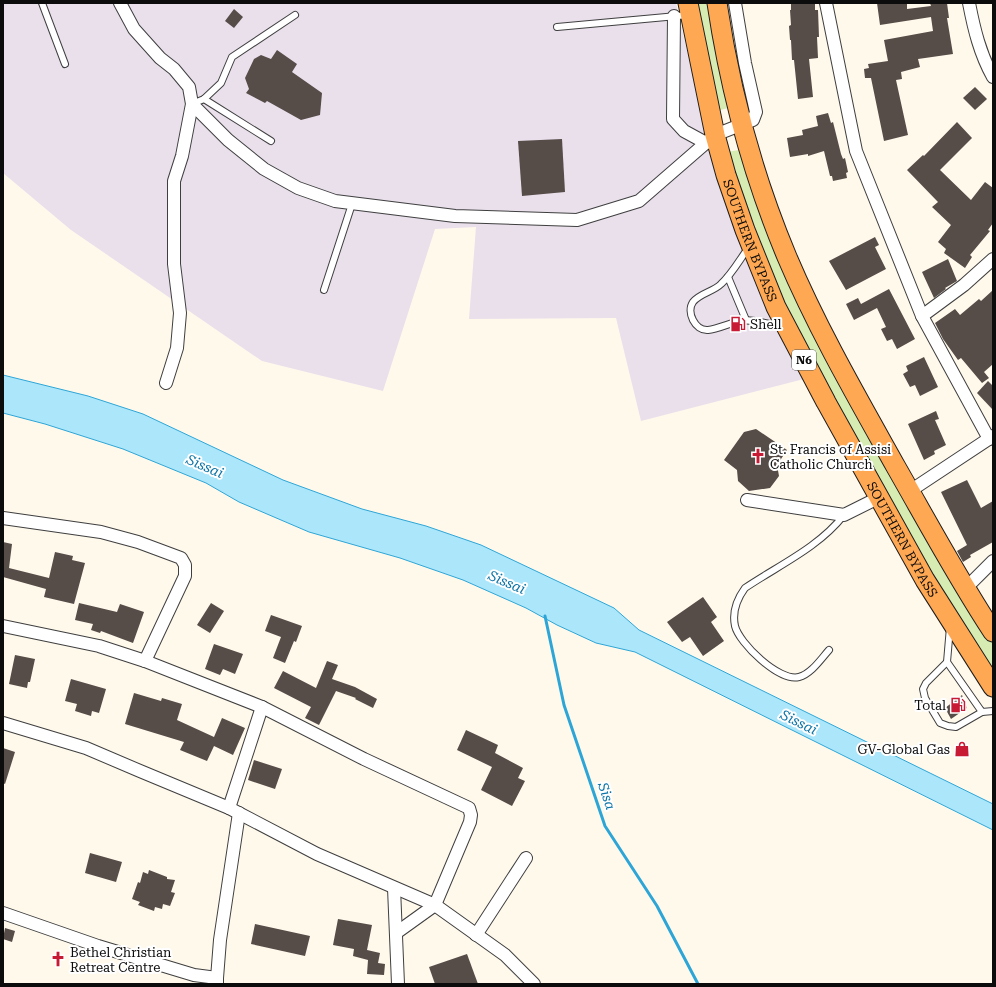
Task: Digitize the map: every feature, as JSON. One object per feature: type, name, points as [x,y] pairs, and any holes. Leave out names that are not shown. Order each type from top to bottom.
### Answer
[{"type":"highway","name":"SOUTHERN BYPASS","points":[[716,3],[742,124],[768,209],[787,257],[807,302],[858,399],[965,589],[993,632]]},
{"type":"highway","name":"SOUTHERN BYPASS","points":[[684,12],[710,139],[726,175],[776,307],[826,402],[925,580],[993,687]]},
{"type":"street","points":[[120,3],[134,29],[160,58],[174,69],[189,87],[192,104],[182,156],[174,181],[174,264],[180,313],[177,348],[166,383]]},
{"type":"street","points":[[192,104],[228,140],[264,169],[298,188],[335,201],[455,216],[577,220],[639,201],[710,139],[753,120],[756,112],[745,63],[735,3]]},
{"type":"street","points":[[826,3],[856,151],[922,316],[991,437],[910,491]]},
{"type":"street","points":[[969,3],[976,36],[986,65],[993,77]]},
{"type":"street","points":[[684,12],[674,118],[684,131],[710,139]]},
{"type":"street","points":[[922,316],[964,285],[993,259]]},
{"type":"street","points":[[747,500],[844,516],[880,497]]},
{"type":"street","points":[[3,518],[101,532],[138,542],[181,558],[185,565],[185,576],[145,661]]},
{"type":"street","points":[[965,589],[993,561]]},
{"type":"street","points":[[3,626],[99,646],[145,661],[262,707],[364,759],[469,808],[471,815],[470,822],[435,905],[396,933]]},
{"type":"street","points":[[3,913],[105,948],[217,981],[234,811],[262,707]]},
{"type":"street","points":[[3,723],[86,748],[234,811],[317,854],[435,905],[505,956],[534,984]]},
{"type":"street","points":[[476,935],[526,858]]},
{"type":"street","points":[[394,888],[398,984]]},
{"type":"lane","points":[[42,3],[65,64]]},
{"type":"lane","points":[[557,27],[684,12]]},
{"type":"lane","points":[[192,104],[204,100],[221,83],[232,57],[295,15]]},
{"type":"lane","points":[[204,100],[271,141]]},
{"type":"lane","points":[[324,290],[352,204]]},
{"type":"lane","points":[[751,244],[728,277],[720,285],[698,297],[692,303],[690,309],[691,315],[695,324],[708,330],[746,320],[787,328]]},
{"type":"lane","points":[[728,277],[746,320]]},
{"type":"lane","points":[[829,650],[807,673],[799,677],[783,675],[770,667],[739,636],[735,625],[734,613],[739,596],[745,588],[801,553],[834,528],[844,516]]},
{"type":"lane","points":[[950,620],[947,662],[982,712]]},
{"type":"lane","points":[[947,662],[926,683],[923,689],[924,698],[940,723],[956,727],[982,712],[993,711]]},
{"type":"shaded area","points":[[3,3],[676,3],[710,150],[743,251],[784,344],[804,379],[641,421],[616,318],[469,319],[476,227],[435,229],[383,391],[262,361],[71,230],[3,173]]},
{"type":"green space","points":[[696,3],[712,3],[733,107],[720,110],[714,89]]},
{"type":"green space","points":[[739,150],[764,226],[993,636],[993,673],[938,586],[788,314],[727,152]]},
{"type":"water","name":"Sissai","points":[[3,375],[88,396],[143,414],[283,480],[362,509],[426,526],[481,545],[614,608],[639,630],[993,804],[993,830],[635,652],[596,643],[557,625],[526,608],[463,580],[400,558],[309,532],[239,502],[206,483],[123,449],[45,424],[3,413]]},
{"type":"building","points":[[791,3],[815,3],[815,10],[818,10],[818,58],[809,59],[813,97],[798,99],[794,60],[792,60],[790,40],[789,26],[791,25]]},
{"type":"building","points":[[877,3],[907,3],[907,9],[931,6],[930,3],[947,3],[949,18],[947,18],[953,54],[918,59],[920,67],[901,72],[902,79],[896,80],[908,135],[884,141],[871,78],[865,78],[864,69],[869,68],[868,64],[888,61],[884,40],[933,31],[931,17],[880,25]]},
{"type":"building","points":[[234,9],[243,17],[234,28],[225,21]]},
{"type":"building","points":[[277,50],[297,64],[292,72],[322,93],[320,115],[301,120],[267,101],[265,103],[246,93],[249,89],[245,78],[254,59],[261,55],[271,59]]},
{"type":"building","points":[[975,87],[987,99],[975,110],[963,98]]},
{"type":"building","points":[[828,113],[831,123],[833,122],[841,154],[843,159],[845,158],[848,172],[846,173],[847,178],[833,181],[832,176],[830,176],[824,151],[808,156],[808,154],[790,157],[787,138],[803,135],[802,130],[818,126],[816,116]]},
{"type":"building","points":[[957,122],[972,138],[940,170],[971,200],[985,182],[993,188],[993,223],[988,230],[990,231],[970,255],[972,257],[965,268],[944,253],[946,249],[938,242],[951,225],[932,207],[938,202],[907,170],[923,155],[924,156]]},
{"type":"building","points":[[562,139],[565,192],[522,196],[518,141]]},
{"type":"building","points":[[875,237],[879,245],[875,247],[886,269],[846,290],[829,261]]},
{"type":"building","points":[[948,259],[957,281],[945,288],[946,289],[934,298],[922,272]]},
{"type":"building","points":[[889,289],[915,339],[897,349],[892,339],[887,341],[881,329],[886,327],[877,308],[854,320],[846,304],[858,298],[861,304]]},
{"type":"building","points":[[993,290],[993,364],[984,372],[989,378],[982,383],[961,358],[958,360],[943,339],[935,323],[955,309],[960,315],[979,299],[981,301]]},
{"type":"building","points":[[924,357],[938,387],[920,396],[915,385],[910,387],[903,374],[908,371],[906,366]]},
{"type":"building","points":[[988,381],[993,386],[993,410],[977,393]]},
{"type":"building","points":[[936,411],[939,419],[935,420],[946,445],[934,451],[935,454],[924,460],[908,424]]},
{"type":"building","points":[[756,429],[787,450],[777,465],[779,476],[770,488],[749,491],[738,481],[737,470],[724,460],[744,432]]},
{"type":"building","points":[[967,480],[981,508],[993,501],[993,542],[970,555],[971,557],[963,562],[957,551],[967,545],[941,492]]},
{"type":"building","points":[[3,542],[12,544],[9,568],[49,578],[55,552],[73,556],[72,560],[85,563],[74,604],[44,597],[46,589],[3,577]]},
{"type":"building","points":[[703,597],[717,617],[711,622],[724,641],[703,656],[690,637],[682,642],[667,622]]},
{"type":"building","points":[[79,603],[117,612],[120,604],[144,612],[133,643],[101,631],[100,633],[91,630],[93,624],[75,620]]},
{"type":"building","points":[[211,603],[224,611],[210,633],[197,625]]},
{"type":"building","points":[[271,615],[302,626],[296,642],[294,641],[285,663],[273,658],[281,637],[265,631]]},
{"type":"building","points":[[214,644],[243,654],[235,674],[223,669],[220,675],[205,669]]},
{"type":"building","points":[[15,655],[35,659],[30,682],[28,682],[27,688],[9,684]]},
{"type":"building","points":[[327,661],[338,665],[332,679],[355,687],[377,699],[373,708],[355,699],[356,698],[336,691],[319,725],[305,718],[311,707],[274,688],[283,671],[316,688]]},
{"type":"building","points":[[71,679],[106,689],[99,713],[92,711],[91,716],[75,711],[77,704],[65,701]]},
{"type":"building","points":[[134,693],[161,701],[162,698],[182,704],[177,720],[214,737],[222,718],[245,728],[233,755],[214,746],[207,761],[180,750],[184,742],[125,724]]},
{"type":"building","name":"Total","points":[[962,695],[967,708],[951,719],[945,708]]},
{"type":"building","points":[[466,730],[498,745],[495,753],[523,768],[518,778],[525,781],[512,806],[481,790],[492,767],[457,750]]},
{"type":"building","points":[[3,748],[15,752],[5,784],[3,783]]},
{"type":"building","points":[[254,760],[282,769],[275,789],[248,780]]},
{"type":"building","points":[[90,853],[122,862],[116,882],[85,873]]},
{"type":"building","points":[[149,870],[167,877],[167,879],[175,880],[171,892],[175,893],[170,906],[163,904],[162,909],[155,907],[154,911],[138,905],[140,902],[132,899],[138,882],[140,883],[143,872],[148,874]]},
{"type":"building","points":[[338,919],[372,925],[367,950],[380,953],[378,963],[385,964],[384,975],[367,974],[368,960],[353,956],[354,949],[333,945]]},
{"type":"building","points":[[255,924],[310,936],[305,956],[251,944]]},
{"type":"building","points":[[5,928],[15,931],[12,942],[3,939]]},
{"type":"building","points":[[467,954],[478,984],[435,984],[429,967]]},
{"type":"waterway","name":"Sisa","points":[[545,616],[564,705],[605,826],[657,906],[698,984]]},
{"type":"place","name":"Shell","points":[[738,324]]},
{"type":"place","name":"St. Francis of Assisi Catholic Church","points":[[758,456]]},
{"type":"place","name":"Total","points":[[958,705]]},
{"type":"place","name":"GV-Global Gas","points":[[962,749]]},
{"type":"place","name":"Bethel Christian Retreat Centre","points":[[58,959]]}]
